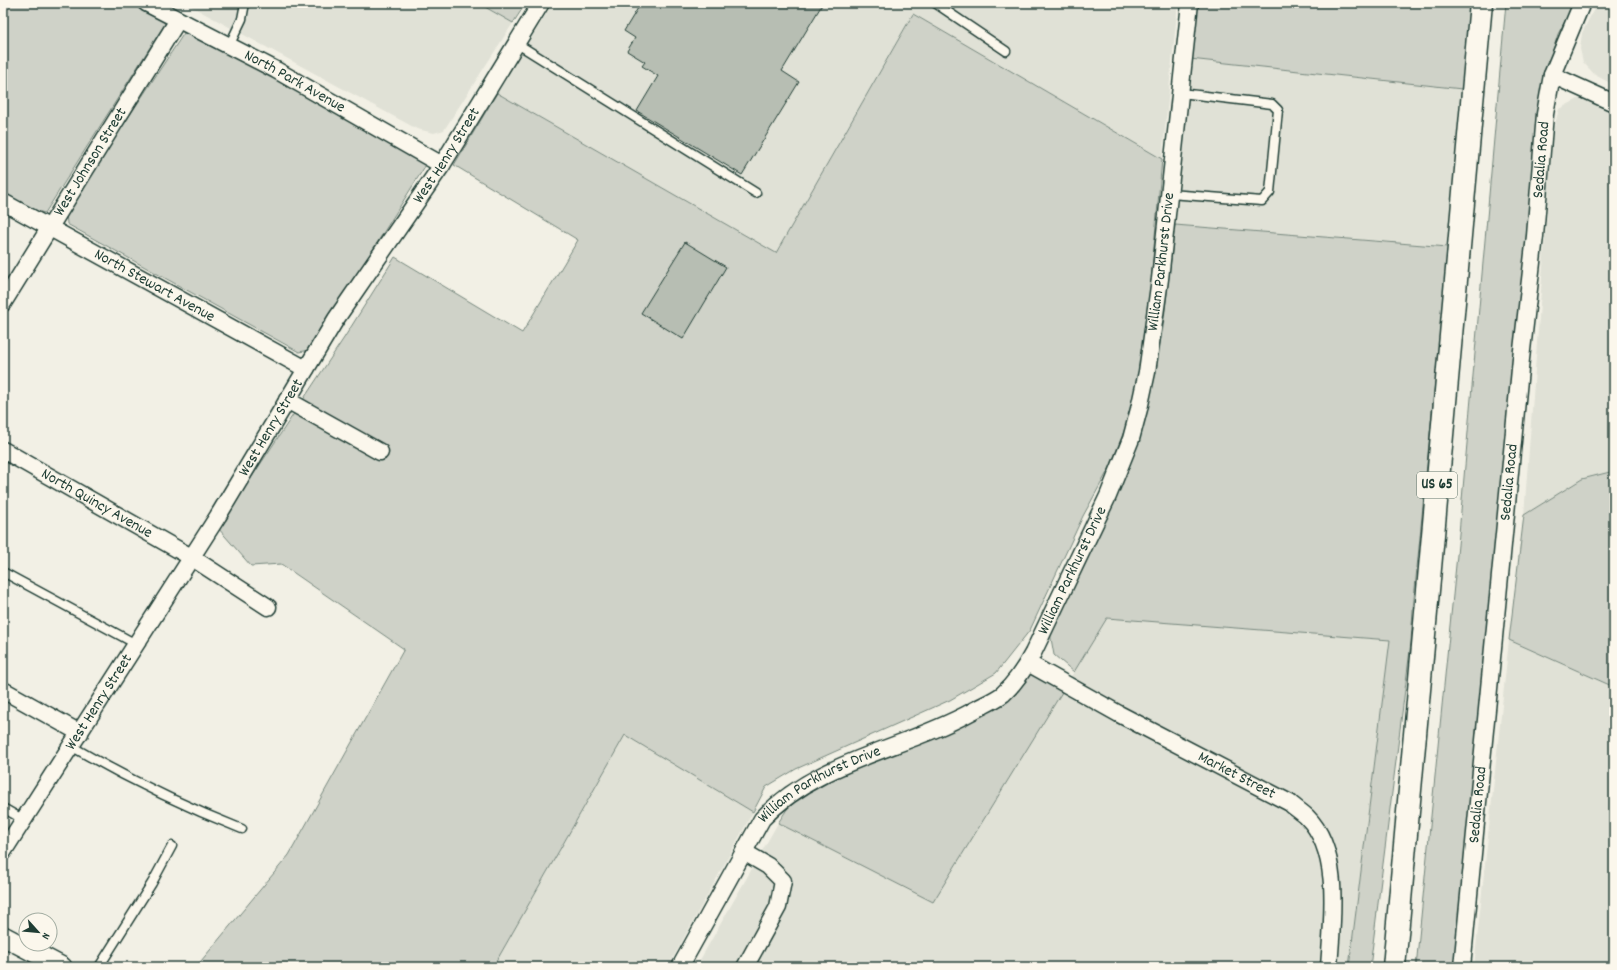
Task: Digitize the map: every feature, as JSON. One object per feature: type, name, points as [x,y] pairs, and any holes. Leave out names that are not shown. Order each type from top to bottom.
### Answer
[{"type":"highway","name":"US 65","points":[[1394,967],[1481,3]]},
{"type":"street","name":"North Park Avenue","points":[[146,3],[276,70],[442,165]]},
{"type":"street","name":"West Henry Street","points":[[3,852],[191,557],[336,319],[442,165],[541,3]]},
{"type":"street","name":"William Parkhurst Drive","points":[[680,967],[762,819],[777,803],[835,768],[956,720],[1002,695],[1022,674],[1028,663],[1108,496],[1131,439],[1147,372],[1160,279],[1190,3]]},
{"type":"street","name":"Sedalia Road","points":[[1462,967],[1545,114],[1552,74],[1582,3]]},
{"type":"street","name":"West Johnson Street","points":[[3,303],[178,20]]},
{"type":"street","points":[[1552,74],[1614,103]]},
{"type":"street","name":"North Stewart Avenue","points":[[3,202],[306,369]]},
{"type":"street","points":[[287,400],[380,452]]},
{"type":"street","name":"North Quincy Avenue","points":[[3,450],[191,557],[268,607]]},
{"type":"street","name":"Market Street","points":[[1028,663],[1118,714],[1290,803],[1307,817],[1324,845],[1329,861],[1332,883],[1332,919],[1329,967]]},
{"type":"street","points":[[3,690],[75,739]]},
{"type":"street","points":[[744,852],[768,866],[783,881],[778,907],[745,967]]},
{"type":"street","points":[[3,936],[62,967]]},
{"type":"lane","points":[[229,46],[242,19],[245,3]]},
{"type":"lane","points":[[934,3],[1006,51]]},
{"type":"lane","points":[[516,44],[756,193]]},
{"type":"lane","points":[[1170,194],[1262,201],[1270,192],[1278,110],[1272,104],[1181,94]]},
{"type":"lane","points":[[3,572],[136,644]]},
{"type":"lane","points":[[75,739],[108,768],[170,798],[242,829]]},
{"type":"lane","points":[[3,808],[24,820]]},
{"type":"lane","points":[[99,967],[152,883],[172,846]]},
{"type":"shaded area","points":[[3,3],[151,3],[166,22],[45,213],[36,211],[3,193]]},
{"type":"shaded area","points":[[185,3],[478,3],[513,23],[444,130],[434,133],[417,129]]},
{"type":"shaded area","points":[[478,3],[526,3],[513,23]]},
{"type":"shaded area","points":[[553,3],[1178,3],[1162,159],[913,14],[776,253],[497,93]]},
{"type":"shaded area","points":[[1196,3],[1471,3],[1462,89],[1190,59]]},
{"type":"shaded area","points":[[1506,3],[1575,3],[1558,34],[1540,93],[1456,967],[1416,967],[1458,545]]},
{"type":"shaded area","points":[[1597,3],[1614,3],[1614,85],[1595,75],[1583,62],[1580,49],[1582,33]]},
{"type":"shaded area","points":[[913,14],[1162,159],[1146,335],[1133,408],[1110,467],[1083,516],[1030,630],[996,673],[950,700],[796,769],[766,787],[753,812],[625,735],[493,967],[196,967],[289,855],[404,649],[281,564],[251,566],[218,528],[344,338],[395,257],[522,333],[578,240],[454,165],[497,93],[776,253]]},
{"type":"shaded area","points":[[197,26],[427,163],[310,350],[299,352],[67,224],[66,212],[186,30]]},
{"type":"shaded area","points":[[1190,59],[1462,89],[1448,247],[1175,225]]},
{"type":"shaded area","points":[[1580,98],[1602,99],[1614,106],[1614,471],[1582,479],[1524,515],[1553,132],[1559,109]]},
{"type":"shaded area","points":[[1175,225],[1448,247],[1411,642],[1370,967],[1349,967],[1390,640],[1107,618],[1074,672],[1054,655],[1050,633],[1088,558],[1126,471],[1145,420],[1163,327]]},
{"type":"shaded area","points":[[1614,471],[1614,687],[1509,640],[1524,515],[1582,479]]},
{"type":"shaded area","points":[[1107,618],[1390,640],[1349,967],[696,967],[778,823],[933,901]]},
{"type":"shaded area","points":[[1509,640],[1614,687],[1614,967],[1474,967]]},
{"type":"shaded area","points":[[1024,673],[1044,673],[1067,684],[933,902],[778,823],[793,800],[820,778],[945,731]]},
{"type":"shaded area","points":[[625,735],[753,812],[668,967],[493,967]]},
{"type":"building","points":[[641,3],[651,5],[652,3],[823,3],[782,71],[799,82],[742,175],[637,111],[658,76],[642,66],[645,62],[627,51],[635,38],[624,31]]},
{"type":"building","points":[[685,242],[726,267],[683,339],[641,313]]}]
